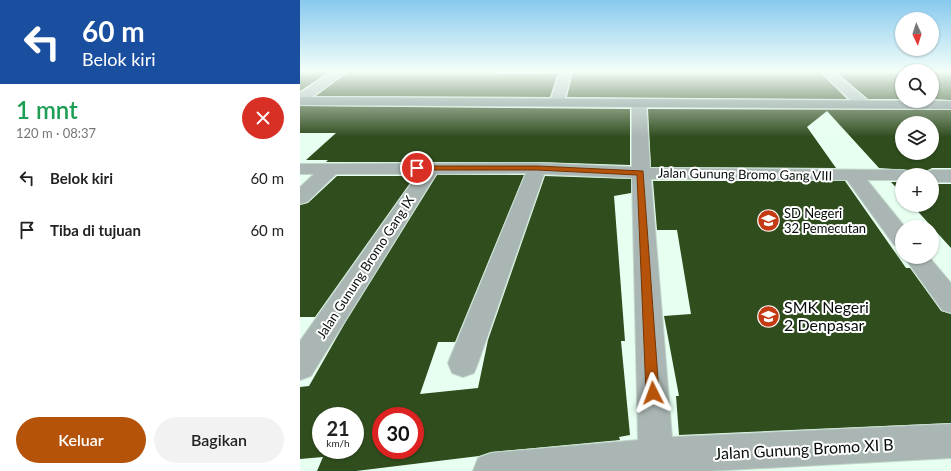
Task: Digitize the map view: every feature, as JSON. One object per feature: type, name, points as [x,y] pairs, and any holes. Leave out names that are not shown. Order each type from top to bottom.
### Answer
[{"type":"street","points":[[300,100],[310,93]]},
{"type":"street","points":[[557,102],[560,93]]},
{"type":"street","points":[[851,93],[863,104]]},
{"type":"street","points":[[300,100],[951,105]]},
{"type":"street","points":[[639,103],[641,173],[657,464]]},
{"type":"street","points":[[300,198],[332,168]]},
{"type":"street","name":"Jalan Gunung Bromo Gang IX","points":[[300,366],[431,168]]},
{"type":"street","points":[[463,363],[537,168]]},
{"type":"street","name":"Jalan Gunung Bromo Gang VIII","points":[[300,169],[537,168],[641,173],[895,175]]},
{"type":"street","points":[[853,175],[895,230]]},
{"type":"street","points":[[939,176],[951,176]]},
{"type":"street","points":[[921,264],[951,302]]},
{"type":"street","name":"Jalan Gunung Bromo XI B","points":[[491,471],[657,464],[951,441]]},
{"type":"building","points":[[320,93],[551,93],[550,97],[316,96]]},
{"type":"building","points":[[568,93],[841,93],[847,99],[567,97]]},
{"type":"building","points":[[861,93],[895,93],[895,99],[868,99]]},
{"type":"building","points":[[939,93],[951,93],[951,100],[939,99]]},
{"type":"building","points":[[300,106],[630,109],[630,165],[537,162],[326,162],[328,160],[306,160],[336,133],[300,133]]},
{"type":"building","points":[[648,109],[951,110],[951,168],[895,169],[879,168],[827,111],[807,127],[836,168],[651,167]]},
{"type":"building","points":[[437,175],[524,175],[455,342],[438,342],[420,394],[478,388],[488,340],[545,176],[631,179],[631,193],[614,196],[625,341],[621,341],[630,435],[619,437],[620,440],[491,452],[479,456],[356,471],[317,471],[322,459],[364,459],[364,407],[312,407],[312,458],[300,459],[300,387],[309,386],[345,323]]},
{"type":"building","points":[[337,176],[415,176],[315,317],[300,317],[300,205],[308,203]]},
{"type":"building","points":[[653,181],[845,181],[895,252],[895,264],[903,264],[906,268],[910,268],[941,311],[951,314],[951,423],[679,435],[676,396],[679,396],[664,316],[691,314],[677,230],[657,230]]},
{"type":"building","points":[[939,184],[951,184],[951,248],[939,235],[939,220],[926,220],[918,212],[939,212]]},
{"type":"place","name":"SD Negeri 32 Pemecutan","points":[[768,220]]},
{"type":"place","name":"SMK Negeri 2 Denpasar","points":[[768,316]]},
{"type":"route","points":[[417,168],[537,168],[641,173],[653,393]]}]
